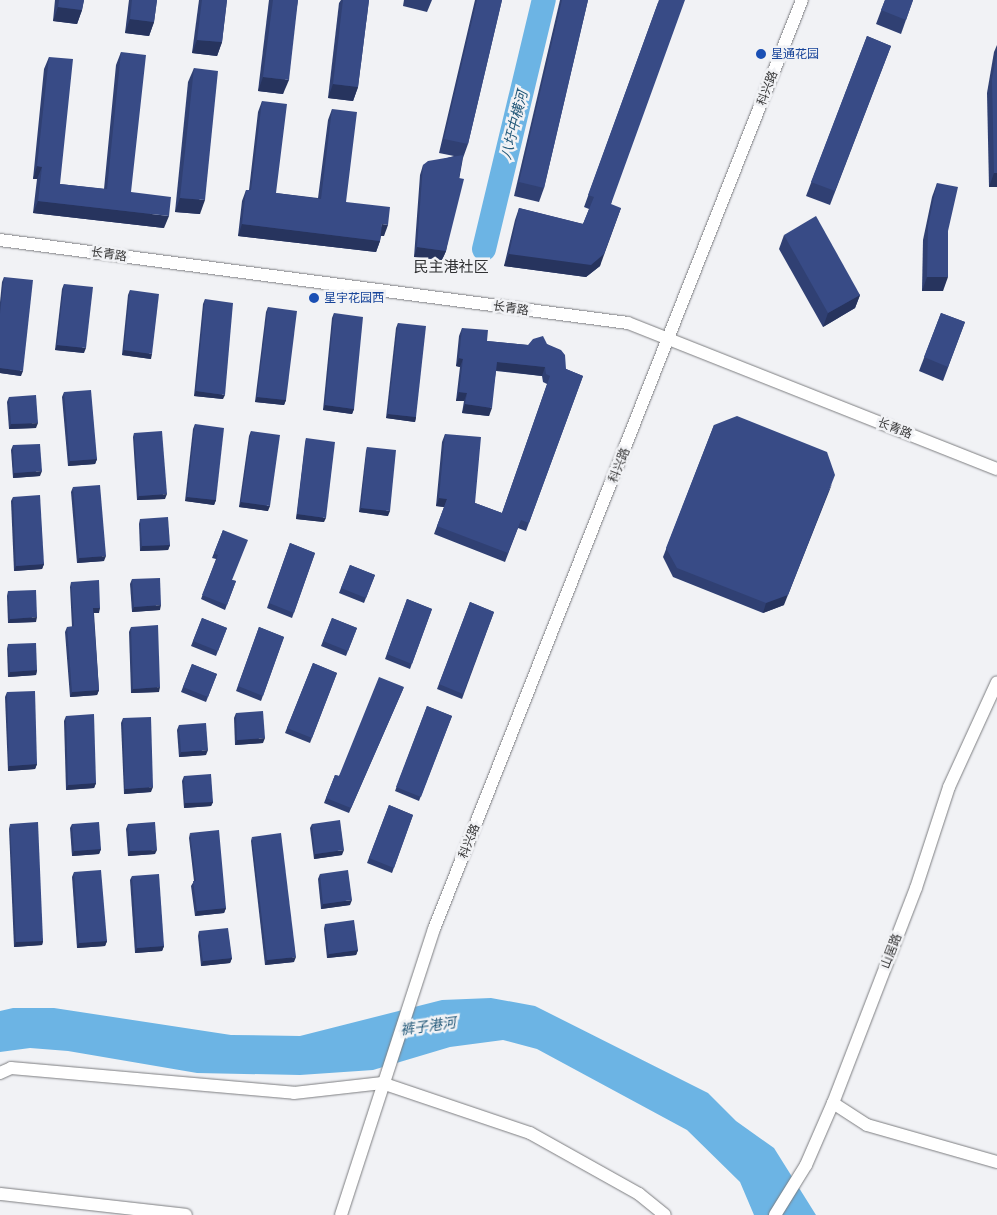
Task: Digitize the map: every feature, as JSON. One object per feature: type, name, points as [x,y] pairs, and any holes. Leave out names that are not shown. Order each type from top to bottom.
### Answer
[{"type":"street","name":"科兴路","points":[[341,1215],[412,990],[434,930],[802,0]]},
{"type":"street","name":"长青路","points":[[0,240],[628,323],[997,469]]},
{"type":"street","name":"山居路","points":[[775,1215],[806,1165],[833,1103],[916,888],[949,787],[997,682]]},
{"type":"street","points":[[0,1073],[11,1068],[294,1093],[382,1083],[530,1133],[639,1194],[665,1215]]},
{"type":"street","points":[[833,1103],[867,1125],[997,1162]]},
{"type":"street","points":[[0,1194],[186,1215]]},
{"type":"water","name":"裤子港河","points":[[491,998],[535,1006],[708,1093],[736,1121],[774,1148],[816,1215],[754,1215],[740,1182],[687,1130],[537,1049],[503,1040],[450,1047],[373,1070],[300,1075],[197,1073],[68,1051],[30,1048],[0,1052],[0,1011],[13,1008],[54,1008],[231,1035],[300,1036],[442,1000]]},
{"type":"building","points":[[59,0],[84,0],[82,10],[58,7]]},
{"type":"building","points":[[132,0],[157,0],[154,22],[130,19]]},
{"type":"building","points":[[202,0],[227,0],[222,42],[197,40]]},
{"type":"building","points":[[273,0],[298,0],[289,80],[263,77]]},
{"type":"building","points":[[343,0],[369,0],[358,87],[333,84]]},
{"type":"building","points":[[477,0],[502,0],[468,144],[444,139]]},
{"type":"building","points":[[562,0],[588,0],[544,188],[519,182]]},
{"type":"building","points":[[659,0],[685,0],[611,204],[621,208],[604,254],[591,265],[509,254],[519,208],[583,224],[594,197],[588,195]]},
{"type":"building","points":[[885,0],[913,0],[906,20],[881,10]]},
{"type":"building","points":[[867,36],[891,46],[835,191],[811,182]]},
{"type":"building","points":[[121,52],[146,55],[131,192],[171,197],[169,216],[38,201],[42,167],[37,166],[49,57],[73,59],[60,184],[107,189]]},
{"type":"building","points":[[997,53],[997,173],[994,173],[992,79]]},
{"type":"building","points":[[194,68],[218,71],[205,200],[180,198]]},
{"type":"building","points":[[262,101],[287,104],[276,193],[321,199],[332,109],[357,112],[346,202],[390,207],[388,225],[382,224],[380,241],[242,224],[246,190],[251,190]]},
{"type":"building","points":[[463,155],[459,178],[464,179],[446,251],[417,247],[423,165],[428,161]]},
{"type":"building","points":[[937,183],[958,187],[948,231],[948,277],[927,277],[928,226]]},
{"type":"building","points":[[816,216],[860,295],[828,313],[784,235]]},
{"type":"building","points":[[4,277],[33,280],[23,371],[0,368],[0,314]]},
{"type":"building","points":[[64,284],[93,287],[86,348],[57,345]]},
{"type":"building","points":[[130,290],[159,294],[152,354],[124,350]]},
{"type":"building","points":[[205,299],[233,303],[225,395],[196,391]]},
{"type":"building","points":[[268,307],[297,311],[286,400],[257,397]]},
{"type":"building","points":[[334,313],[363,317],[354,409],[325,405]]},
{"type":"building","points":[[941,313],[965,322],[948,367],[924,357]]},
{"type":"building","points":[[398,323],[426,326],[416,417],[388,414]]},
{"type":"building","points":[[462,328],[488,330],[487,341],[528,345],[533,339],[543,336],[547,344],[561,350],[565,355],[566,369],[583,376],[529,523],[521,520],[508,553],[437,526],[447,499],[439,498],[445,434],[481,437],[475,503],[502,513],[550,376],[546,374],[545,367],[497,362],[492,408],[465,404],[467,393],[459,392],[463,359],[459,358]]},
{"type":"building","points":[[91,390],[97,459],[70,461],[64,392]]},
{"type":"building","points":[[36,395],[38,423],[11,424],[9,397]]},
{"type":"building","points":[[737,416],[827,452],[835,475],[788,595],[766,603],[677,568],[666,548],[714,425]]},
{"type":"building","points":[[195,424],[224,428],[216,500],[187,497]]},
{"type":"building","points":[[162,431],[167,494],[139,496],[134,433]]},
{"type":"building","points":[[251,431],[280,435],[270,506],[241,502]]},
{"type":"building","points":[[306,438],[335,442],[326,518],[297,514]]},
{"type":"building","points":[[40,444],[42,471],[14,473],[13,445]]},
{"type":"building","points":[[367,447],[396,450],[390,511],[361,508]]},
{"type":"building","points":[[100,485],[106,556],[79,558],[73,487]]},
{"type":"building","points":[[40,495],[44,564],[16,566],[13,497]]},
{"type":"building","points":[[168,517],[170,545],[142,546],[140,519]]},
{"type":"building","points":[[223,530],[248,540],[232,580],[236,581],[227,605],[202,595],[218,555],[214,553]]},
{"type":"building","points":[[290,543],[315,553],[294,613],[269,603]]},
{"type":"building","points":[[350,565],[375,575],[366,598],[341,588]]},
{"type":"building","points":[[160,578],[161,605],[134,607],[132,579]]},
{"type":"building","points":[[99,580],[100,608],[93,608],[99,690],[72,692],[67,627],[74,626],[71,582]]},
{"type":"building","points":[[36,590],[37,617],[10,619],[8,591]]},
{"type":"building","points":[[407,599],[432,609],[412,664],[387,654]]},
{"type":"building","points":[[470,602],[494,612],[463,694],[439,684]]},
{"type":"building","points":[[202,618],[227,628],[218,651],[193,641]]},
{"type":"building","points":[[332,618],[357,628],[348,651],[323,641]]},
{"type":"building","points":[[158,625],[160,687],[133,689],[131,627]]},
{"type":"building","points":[[259,627],[284,637],[263,696],[238,686]]},
{"type":"building","points":[[36,643],[37,670],[10,672],[8,644]]},
{"type":"building","points":[[313,663],[337,673],[312,738],[287,728]]},
{"type":"building","points":[[192,664],[217,674],[208,697],[183,687]]},
{"type":"building","points":[[379,677],[404,687],[351,808],[326,798],[335,775],[339,776]]},
{"type":"building","points":[[35,691],[37,764],[9,766],[7,692]]},
{"type":"building","points":[[427,706],[452,716],[421,797],[396,787]]},
{"type":"building","points":[[263,711],[265,738],[237,740],[236,713]]},
{"type":"building","points":[[94,714],[96,783],[68,785],[66,716]]},
{"type":"building","points":[[151,717],[153,787],[125,789],[123,718]]},
{"type":"building","points":[[206,723],[208,750],[181,752],[179,725]]},
{"type":"building","points":[[211,774],[213,802],[185,803],[184,776]]},
{"type":"building","points":[[389,805],[413,815],[394,868],[369,858]]},
{"type":"building","points":[[340,820],[344,850],[315,854],[312,824]]},
{"type":"building","points":[[38,822],[43,941],[16,942],[10,824]]},
{"type":"building","points":[[99,822],[101,849],[74,851],[72,824]]},
{"type":"building","points":[[155,822],[157,850],[130,851],[128,824]]},
{"type":"building","points":[[219,830],[226,908],[197,911],[193,881],[196,881],[190,833]]},
{"type":"building","points":[[281,833],[296,957],[267,960],[252,837]]},
{"type":"building","points":[[101,870],[107,941],[79,943],[74,872]]},
{"type":"building","points":[[348,870],[352,900],[323,904],[320,874]]},
{"type":"building","points":[[159,874],[164,946],[137,948],[132,876]]},
{"type":"building","points":[[354,920],[358,950],[329,954],[325,924]]},
{"type":"building","points":[[228,928],[232,958],[203,961],[199,931]]},
{"type":"waterway","name":"八圩中横河","points":[[484,249],[544,0]]},
{"type":"place","name":"星通花园","points":[[761,54]]},
{"type":"place","name":"星宇花园西","points":[[314,298]]},
{"type":"district","name":"民主港社区","points":[[451,267]]}]
